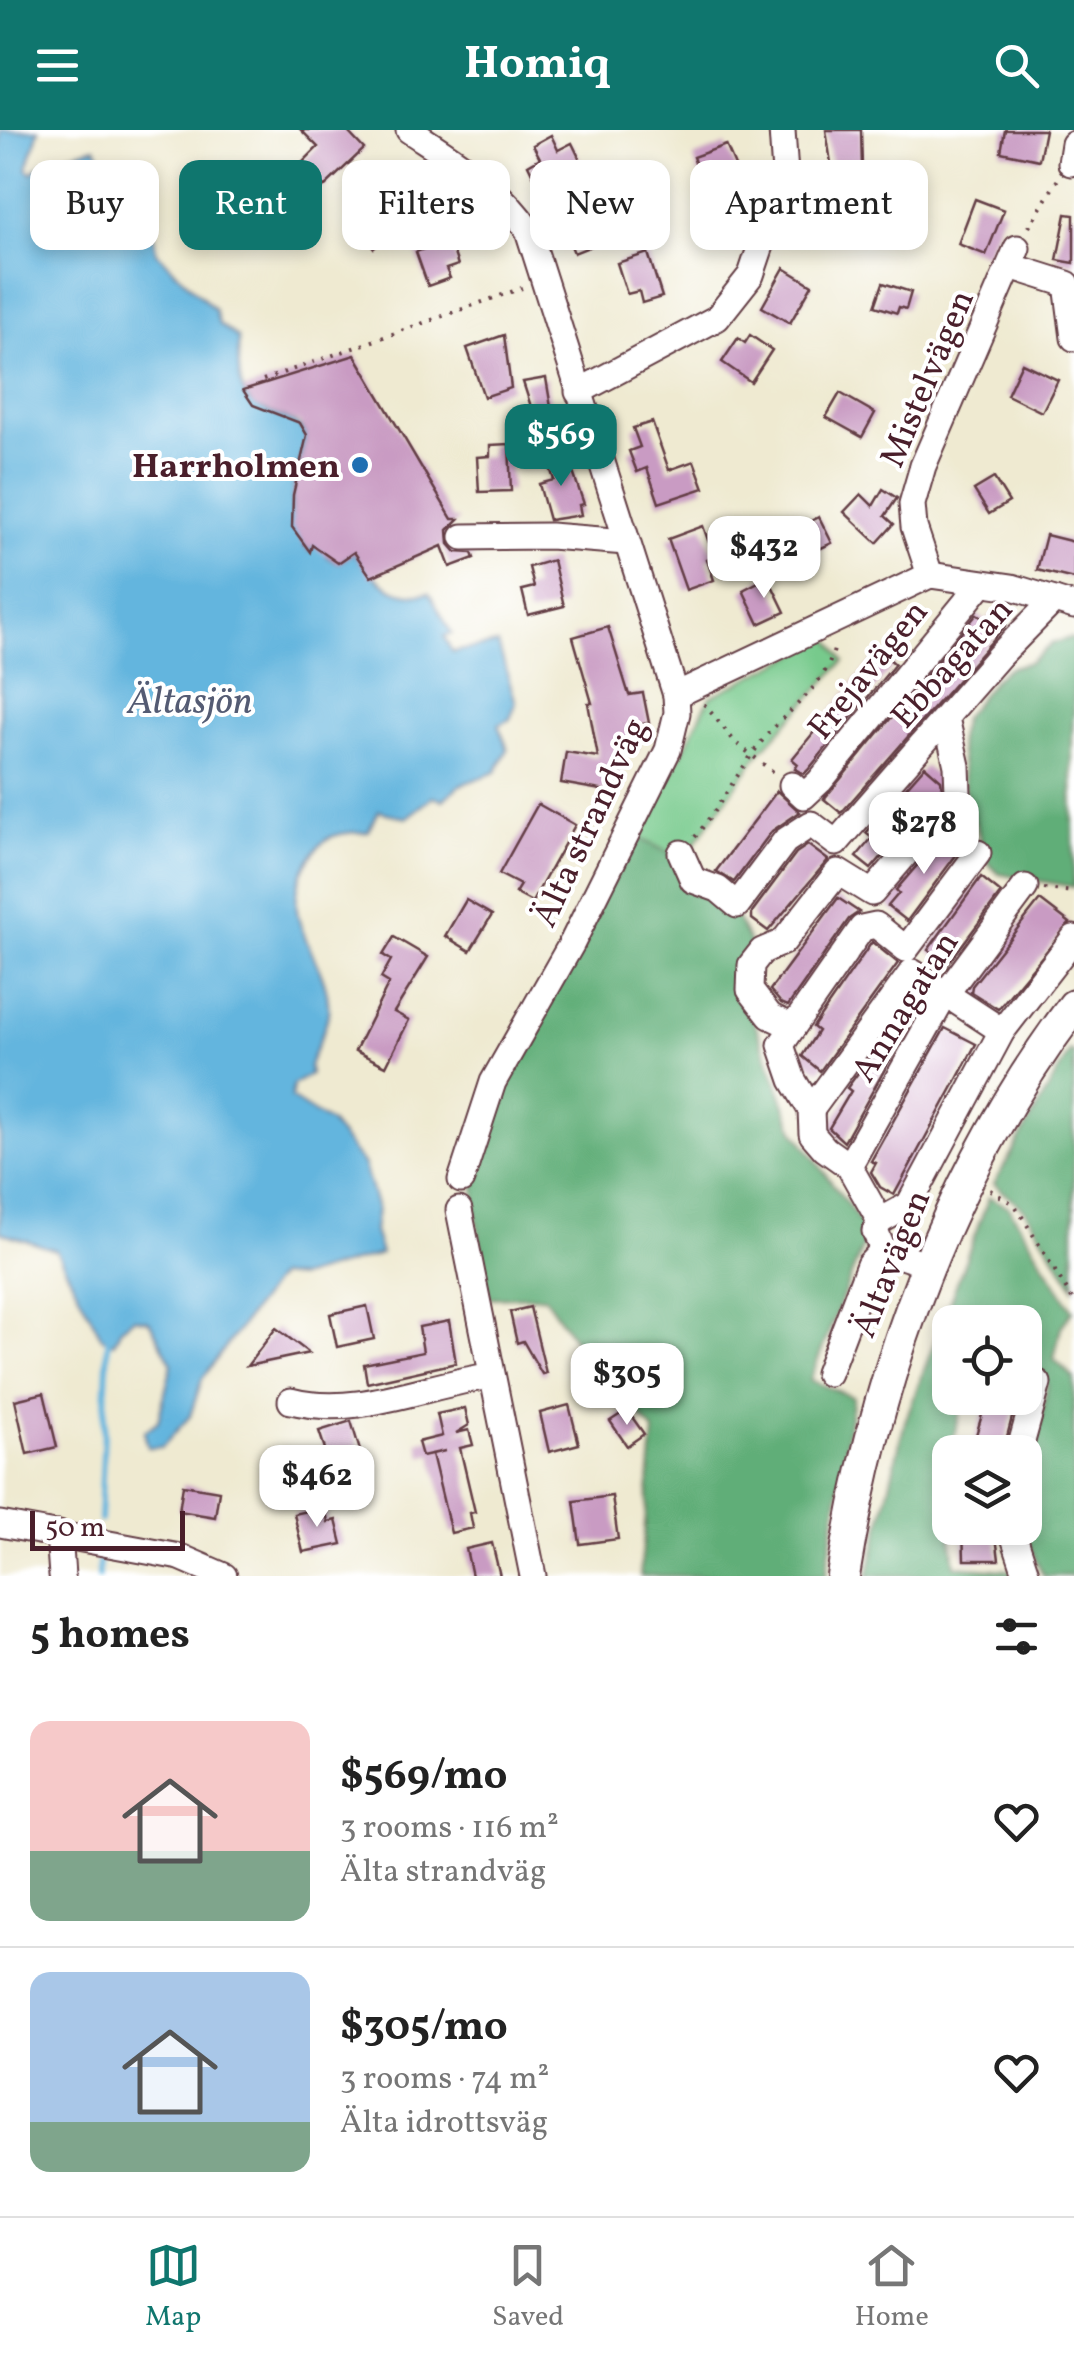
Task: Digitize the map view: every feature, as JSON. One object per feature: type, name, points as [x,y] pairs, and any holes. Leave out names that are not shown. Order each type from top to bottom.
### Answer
[{"type":"main road","name":"Ältavägen","points":[[843,1576],[860,1480],[884,1386],[929,1266],[962,1187],[1023,1078],[1074,1006]]},
{"type":"street","name":"Älta strandväg","points":[[410,130],[478,175],[510,204],[528,230],[676,696],[677,713],[668,750],[572,943],[499,1069],[461,1180]]},
{"type":"street","points":[[578,392],[717,318],[750,275],[785,174],[782,130]]},
{"type":"street","name":"Mistelvägen","points":[[930,574],[914,527],[918,485],[1014,257],[1067,284],[1074,338]]},
{"type":"street","points":[[463,538],[550,536],[626,542]]},
{"type":"street","points":[[676,696],[930,574],[1012,588],[1064,603]]},
{"type":"street","name":"Frejavägen","points":[[798,790],[915,664],[981,584]]},
{"type":"street","name":"Ebbagatan","points":[[681,853],[692,880],[718,889],[737,905],[785,841],[812,824],[836,843],[946,718],[1064,603]]},
{"type":"street","points":[[793,1027],[770,1016],[750,990],[752,965],[762,950],[783,942],[838,872],[872,893],[958,793],[958,766],[946,718]]},
{"type":"street","points":[[880,1221],[849,1166],[824,1149],[812,1134],[811,1110],[793,1080],[781,1046],[862,928],[876,925],[906,949],[978,854]]},
{"type":"street","name":"Annagatan","points":[[849,1166],[945,995],[1024,887]]},
{"type":"street","points":[[929,1266],[883,1250],[874,1231],[880,1221],[909,1205],[1002,1031],[1074,938]]},
{"type":"street","points":[[811,1110],[912,972],[1002,1031]]},
{"type":"street","points":[[458,1210],[533,1576]]},
{"type":"street","points":[[828,1372],[869,1265],[883,1250]]},
{"type":"street","points":[[290,1401],[315,1407],[362,1404],[490,1376]]},
{"type":"street","points":[[0,1524],[180,1558],[224,1576]]},
{"type":"street","points":[[59,1534],[62,1576]]},
{"type":"street","points":[[1017,1545],[1027,1576]]},
{"type":"path","points":[[1014,257],[1072,153]]},
{"type":"path","points":[[263,380],[544,280]]},
{"type":"path","points":[[681,853],[726,796],[750,756],[830,662],[836,642],[829,620]]},
{"type":"path","points":[[676,696],[704,704],[750,756],[798,790]]},
{"type":"path","points":[[1024,887],[1074,892]]},
{"type":"path","points":[[985,1189],[1003,1194],[1015,1205],[1074,1302]]},
{"type":"green space","points":[[829,638],[844,661],[760,752],[683,860],[639,838],[710,697]]},
{"type":"green space","points":[[1074,640],[1074,887],[999,874],[989,864],[965,794],[958,738],[963,718],[995,678],[1008,668],[1030,662],[1053,643]]},
{"type":"green space","points":[[639,838],[683,860],[732,909],[754,951],[745,996],[794,1130],[868,1233],[810,1380],[853,1397],[826,1576],[640,1576],[654,1431],[585,1356],[544,1296],[489,1298],[475,1188],[478,1152],[489,1110],[523,1028]]},
{"type":"green space","points":[[1070,1051],[1074,1053],[1074,1287],[1024,1209],[994,1184]]},
{"type":"green space","points":[[989,1197],[1009,1207],[1073,1311],[1061,1327],[1054,1359],[1074,1378],[1074,1576],[1043,1576],[1030,1545],[1042,1545],[1042,1435],[1039,1435],[1047,1385],[1042,1376],[1042,1305],[948,1305]]},
{"type":"green space","points":[[932,1349],[932,1415],[960,1415],[954,1435],[932,1435],[932,1545],[952,1545],[955,1566],[1018,1571],[1019,1576],[868,1576],[905,1421]]},
{"type":"water","name":"Ältasjön","points":[[0,130],[39,130],[27,168],[30,250],[156,250],[215,310],[219,324],[238,338],[239,376],[247,397],[300,427],[307,435],[292,508],[294,522],[309,551],[314,541],[326,546],[327,556],[338,563],[354,552],[369,571],[395,590],[429,593],[452,634],[444,636],[452,652],[498,644],[516,703],[510,719],[498,725],[508,749],[496,772],[460,785],[443,800],[433,797],[406,818],[379,811],[368,832],[347,833],[324,841],[306,865],[298,887],[300,924],[322,976],[328,1014],[309,1066],[310,1074],[293,1085],[291,1098],[330,1123],[364,1165],[377,1209],[374,1231],[381,1254],[299,1278],[278,1276],[202,1379],[190,1416],[162,1447],[148,1447],[144,1432],[158,1421],[172,1364],[149,1321],[134,1318],[121,1328],[114,1343],[102,1338],[56,1250],[0,1232]]},
{"type":"water","name":"Ältasjön","points":[[95,147],[104,160],[50,160]]},
{"type":"building","points":[[301,130],[346,130],[364,149],[352,160],[342,160],[342,170],[322,189],[322,160],[305,160],[318,147]]},
{"type":"building","points":[[826,130],[861,130],[862,160],[830,160]]},
{"type":"building","points":[[1005,130],[1045,130],[1039,160],[1001,152]]},
{"type":"building","points":[[551,135],[558,150],[572,143],[580,160],[537,160],[540,158],[533,145]]},
{"type":"building","points":[[726,145],[732,160],[694,160],[693,157]]},
{"type":"building","points":[[975,199],[1004,210],[986,255],[958,244]]},
{"type":"building","points":[[1066,214],[1074,215],[1074,263],[1057,260]]},
{"type":"building","points":[[453,250],[458,265],[446,269],[450,278],[428,286],[416,252]]},
{"type":"building","points":[[648,253],[662,297],[642,303],[639,291],[627,294],[617,263]]},
{"type":"building","points":[[784,268],[812,285],[790,323],[762,307]]},
{"type":"building","points":[[883,283],[911,292],[906,309],[899,307],[897,313],[875,306]]},
{"type":"building","points":[[504,335],[511,388],[484,397],[467,348]]},
{"type":"building","points":[[750,335],[772,350],[751,382],[722,362],[738,338],[745,343]]},
{"type":"building","name":"Harrholmen","points":[[355,355],[452,519],[459,519],[448,530],[449,544],[456,552],[472,553],[474,558],[450,567],[442,546],[371,577],[354,552],[338,563],[312,545],[310,552],[292,527],[293,495],[307,435],[300,423],[253,405],[243,390]]},
{"type":"building","points":[[1022,363],[1058,380],[1042,412],[1007,395]]},
{"type":"building","points":[[546,378],[553,419],[536,422],[523,382]]},
{"type":"building","points":[[840,393],[875,413],[862,437],[826,417]]},
{"type":"building","points":[[652,422],[669,470],[694,461],[704,488],[659,503],[647,468],[637,472],[629,451],[640,447],[633,428]]},
{"type":"building","points":[[509,444],[511,491],[479,492],[477,457],[490,456],[490,445]]},
{"type":"building","points":[[565,449],[584,504],[579,505],[581,515],[549,520],[539,484],[554,480],[546,455]]},
{"type":"building","points":[[994,478],[1009,502],[989,514],[974,490]]},
{"type":"building","points":[[883,489],[897,498],[885,516],[894,524],[877,543],[844,512],[861,494],[873,506]]},
{"type":"building","points":[[819,517],[832,543],[817,550],[812,540],[802,546],[794,529]]},
{"type":"building","points":[[703,526],[714,557],[707,560],[714,580],[686,590],[668,539]]},
{"type":"building","points":[[1046,535],[1074,542],[1074,579],[1037,570]]},
{"type":"building","points":[[553,560],[564,606],[528,615],[522,590],[534,587],[529,567]]},
{"type":"building","points":[[768,577],[785,612],[759,624],[743,590]]},
{"type":"building","points":[[977,614],[986,621],[991,614],[1006,625],[841,813],[824,799]]},
{"type":"building","points":[[608,627],[629,695],[643,693],[649,723],[642,724],[638,751],[625,749],[618,793],[561,783],[566,752],[598,757],[588,703],[592,703],[573,637]]},
{"type":"building","points":[[880,651],[895,664],[808,770],[804,774],[795,769],[798,764],[792,759]]},
{"type":"building","points":[[925,766],[941,780],[942,787],[871,869],[856,857],[872,838],[866,833]]},
{"type":"building","points":[[777,791],[800,812],[772,831],[734,882],[716,871]]},
{"type":"building","points":[[538,804],[575,825],[532,902],[515,893],[520,885],[499,874]]},
{"type":"building","points":[[945,833],[962,847],[907,921],[888,906],[899,893],[896,890]]},
{"type":"building","points":[[808,845],[828,860],[768,931],[752,919],[752,912],[796,853]]},
{"type":"building","points":[[981,877],[1001,893],[947,965],[928,950]]},
{"type":"building","points":[[838,898],[859,912],[849,919],[788,1006],[781,1003],[770,990]]},
{"type":"building","points":[[466,900],[492,915],[470,951],[445,936]]},
{"type":"building","points":[[1040,900],[1070,923],[998,1009],[971,992],[972,986]]},
{"type":"building","points":[[394,937],[428,957],[394,1012],[409,1020],[386,1066],[355,1051],[389,983],[381,978],[391,960],[383,955]]},
{"type":"building","points":[[872,942],[898,963],[820,1071],[802,1056],[818,1031],[813,1027]]},
{"type":"building","points":[[916,994],[924,999],[844,1142],[829,1128],[851,1091],[847,1088]]},
{"type":"building","points":[[945,1028],[976,1044],[894,1195],[880,1187],[871,1172],[876,1163],[871,1161]]},
{"type":"building","points":[[367,1306],[374,1339],[337,1347],[330,1314]]},
{"type":"building","points":[[530,1307],[546,1373],[542,1374],[523,1341],[517,1343],[510,1312]]},
{"type":"building","points":[[449,1321],[456,1363],[367,1383],[364,1364],[423,1352],[419,1327]]},
{"type":"building","points":[[276,1328],[309,1353],[247,1366]]},
{"type":"building","points":[[44,1393],[57,1447],[27,1454],[15,1400]]},
{"type":"building","points":[[569,1405],[579,1444],[549,1452],[540,1413]]},
{"type":"building","points":[[465,1408],[469,1425],[456,1433],[469,1430],[473,1445],[460,1448],[475,1512],[470,1513],[473,1528],[451,1533],[432,1454],[445,1451],[422,1456],[418,1442],[442,1436],[437,1414]]},
{"type":"building","points":[[627,1410],[644,1434],[627,1446],[610,1421]]},
{"type":"building","points":[[982,1415],[1013,1415],[1007,1435],[976,1435]]},
{"type":"building","points":[[351,1421],[361,1454],[330,1464],[319,1431]]},
{"type":"building","points":[[183,1485],[219,1491],[215,1517],[179,1511]]},
{"type":"building","points":[[612,1496],[618,1539],[580,1544],[574,1501]]},
{"type":"building","points":[[325,1507],[328,1522],[336,1520],[342,1544],[303,1552],[294,1514]]},
{"type":"building","points":[[492,1543],[500,1576],[472,1576],[466,1549]]},
{"type":"building","points":[[964,1545],[997,1545],[999,1560],[964,1560]]},
{"type":"waterway","points":[[100,1520],[108,1341]]},
{"type":"waterway","points":[[99,1563],[99,1576]]},
{"type":"place","name":"Harrholmen","points":[[360,465]]}]
